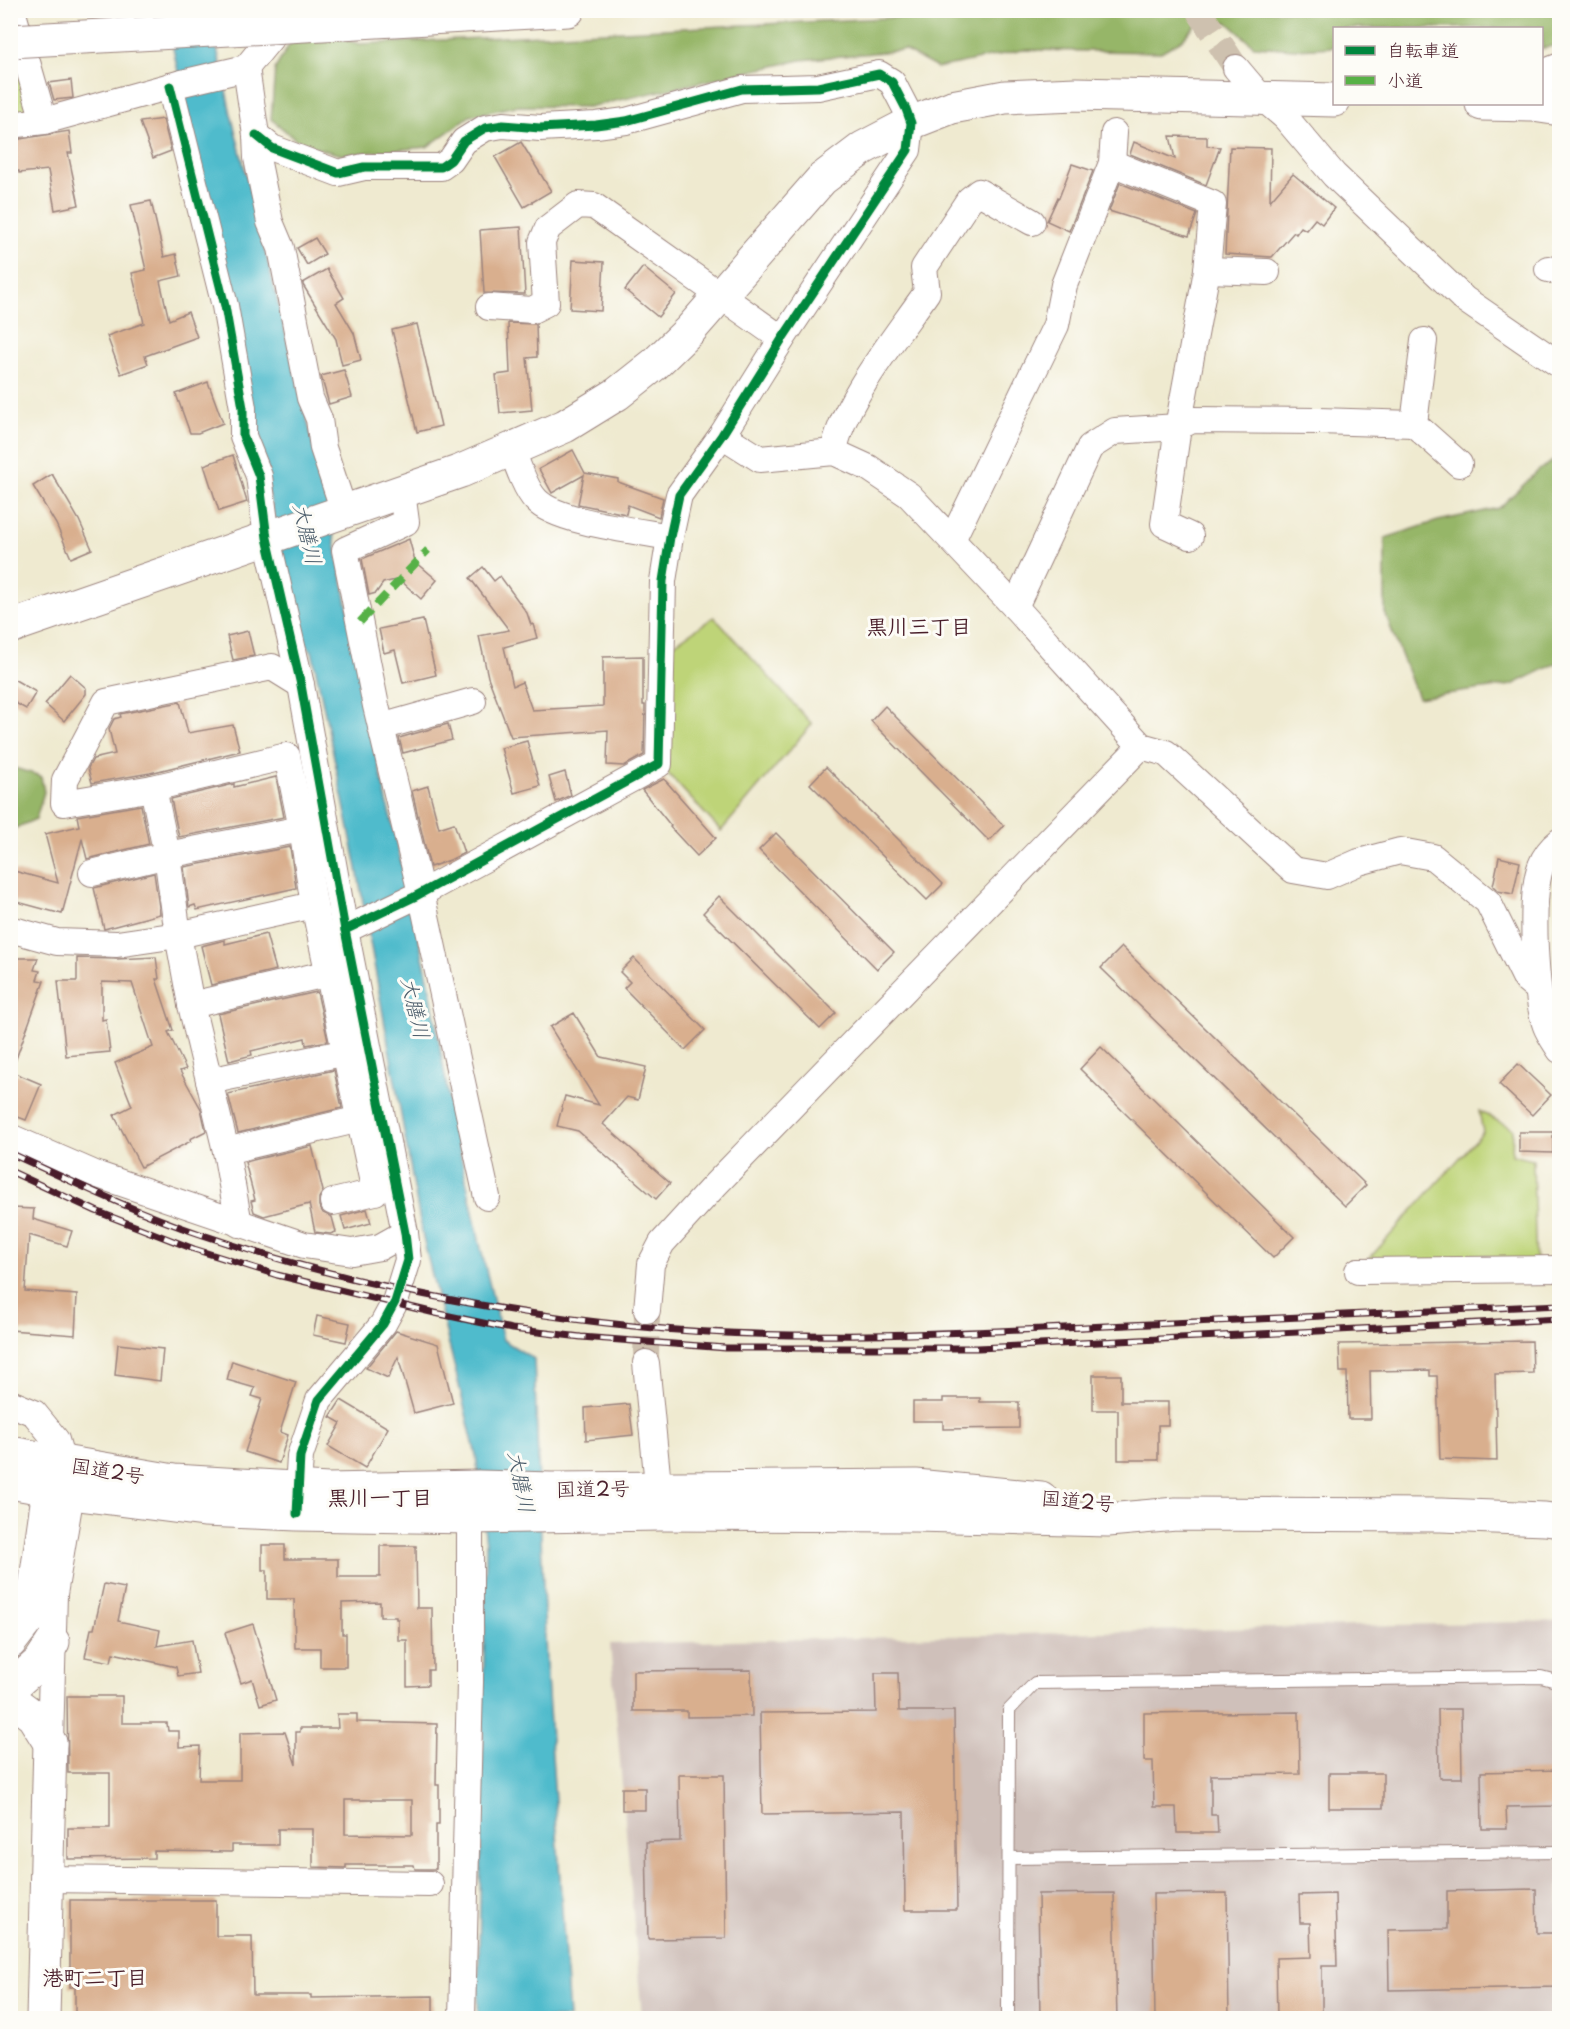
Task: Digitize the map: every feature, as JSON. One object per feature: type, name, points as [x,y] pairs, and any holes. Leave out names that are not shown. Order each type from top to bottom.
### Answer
[{"type":"main road","points":[[10,41],[567,10]]},
{"type":"main road","points":[[10,627],[402,492],[512,450],[566,426],[617,394],[655,364],[690,330],[822,179],[863,148],[911,123],[952,108],[1005,97],[1076,94],[1333,100]]},
{"type":"main road","name":"国道2号","points":[[10,1453],[61,1482]]},
{"type":"main road","name":"国道2号","points":[[10,1482],[174,1481],[298,1501],[328,1490],[475,1507],[660,1501],[915,1515],[1108,1520],[1176,1514],[1441,1515],[1560,1521]]},
{"type":"main road","points":[[10,1642],[32,1615],[61,1482]]},
{"type":"main road","points":[[10,1688],[40,1662],[53,1642]]},
{"type":"main road","points":[[10,1702],[14,1702],[33,1716],[50,1743],[43,2019]]},
{"type":"street","points":[[12,10],[44,121]]},
{"type":"street","points":[[10,125],[44,121],[241,69],[273,35],[272,10]]},
{"type":"street","points":[[1543,97],[1551,70],[1560,66]]},
{"type":"street","points":[[1236,68],[1263,98],[1285,117],[1334,175],[1464,299],[1560,365]]},
{"type":"street","points":[[241,69],[256,135],[257,158],[270,222],[280,248],[310,398],[319,419],[323,448],[340,512]]},
{"type":"street","points":[[256,135],[272,148],[338,173],[364,167],[441,167],[451,160],[464,141],[485,128],[503,125],[540,128],[626,121],[742,88],[818,87],[879,74],[892,82],[911,123],[908,150],[782,339],[722,435],[679,495],[663,581],[659,764],[417,895],[352,926]]},
{"type":"street","points":[[174,85],[225,306],[243,408],[243,436],[259,476],[301,685],[332,858],[352,926],[408,1260],[395,1302],[383,1324],[319,1400],[300,1456],[298,1501]]},
{"type":"street","points":[[952,540],[1056,325],[1064,285],[1112,163],[1114,133]]},
{"type":"street","points":[[1112,163],[1213,204],[1207,270],[1178,427],[1164,524],[1190,536]]},
{"type":"street","points":[[834,452],[836,436],[865,381],[927,292],[924,268],[969,200],[979,192],[1032,222]]},
{"type":"street","points":[[489,307],[532,310],[546,303],[542,242],[548,228],[578,205],[594,206],[782,339]]},
{"type":"street","points":[[1207,270],[1267,272]]},
{"type":"street","points":[[1414,424],[1424,341]]},
{"type":"street","points":[[1016,607],[1090,447],[1115,431],[1178,427],[1192,420],[1319,420],[1414,424],[1459,464]]},
{"type":"street","points":[[722,435],[760,459],[834,452],[869,468],[909,495],[1016,607],[1141,746],[1166,753],[1293,870],[1327,876],[1359,862],[1400,851],[1433,857],[1488,902],[1526,979],[1538,989]]},
{"type":"street","points":[[512,450],[534,498],[544,508],[566,517],[670,537]]},
{"type":"street","points":[[402,492],[406,522],[345,550],[417,895],[487,1197]]},
{"type":"street","points":[[301,685],[272,668],[106,702],[65,780],[64,803],[153,788],[286,756],[304,837],[314,905],[375,1192],[333,1202]]},
{"type":"street","points":[[381,727],[473,701]]},
{"type":"street","points":[[647,1310],[651,1264],[662,1243],[715,1185],[1141,746]]},
{"type":"street","points":[[153,788],[167,855],[190,1005],[226,1150],[239,1224]]},
{"type":"street","points":[[92,873],[167,855],[304,837],[332,858]]},
{"type":"street","points":[[1560,841],[1549,850],[1540,868],[1533,915],[1538,989],[1546,1025],[1560,1050]]},
{"type":"street","points":[[10,929],[57,942],[117,944],[178,935],[314,905]]},
{"type":"street","points":[[190,1005],[330,973]]},
{"type":"street","points":[[209,1081],[346,1052]]},
{"type":"street","points":[[226,1150],[360,1119]]},
{"type":"street","points":[[10,1137],[95,1174],[304,1245],[352,1252],[380,1247],[405,1233]]},
{"type":"street","points":[[1358,1271],[1560,1269]]},
{"type":"street","points":[[646,1362],[660,1501]]},
{"type":"street","points":[[10,1403],[34,1413],[56,1440],[61,1482],[54,1594],[50,1743]]},
{"type":"street","points":[[462,2019],[475,1507]]},
{"type":"street","points":[[46,1879],[430,1884]]},
{"type":"lane","points":[[1008,2019],[1009,1710],[1035,1683],[1541,1677],[1560,1682]]},
{"type":"lane","points":[[1009,1858],[1560,1852]]},
{"type":"shaded area","points":[[1559,1621],[1559,2018],[642,2018],[610,1644]]},
{"type":"green space","points":[[1046,10],[1559,11],[1559,44],[1543,49],[1543,27],[1333,27],[1333,47],[1295,49],[1254,46],[1227,22],[1196,24],[1182,40],[1161,52],[1023,50],[937,68],[904,50],[801,60],[588,107],[516,106],[470,116],[427,147],[342,155],[301,144],[271,119],[275,69],[292,40],[327,35],[360,44]]},
{"type":"green space","points":[[10,28],[31,111],[10,115]]},
{"type":"green space","points":[[1559,457],[1559,662],[1512,685],[1418,698],[1385,613],[1385,538],[1438,521],[1499,508],[1538,471]]},
{"type":"green space","points":[[714,617],[812,724],[721,831],[659,764],[661,653]]},
{"type":"green space","points":[[11,767],[41,776],[44,792],[36,819],[11,830]]},
{"type":"green space","points":[[1479,1111],[1513,1129],[1512,1155],[1533,1160],[1536,1270],[1358,1271],[1483,1132]]},
{"type":"water","name":"大膳川","points":[[165,11],[209,11],[231,114],[326,496],[376,754],[429,983],[450,1106],[481,1249],[503,1340],[534,1359],[546,1662],[569,2018],[478,2018],[486,1544],[476,1455],[423,1238],[356,863],[312,651],[300,638]]},
{"type":"building","points":[[71,80],[73,98],[54,100],[49,83]]},
{"type":"building","points":[[163,119],[171,151],[153,158],[140,122]]},
{"type":"building","points":[[69,131],[72,153],[68,153],[79,205],[55,210],[48,170],[19,173],[19,171],[10,171],[10,152],[16,152],[14,140]]},
{"type":"building","points":[[1170,136],[1207,137],[1207,146],[1220,147],[1206,185],[1130,154],[1134,142],[1175,159]]},
{"type":"building","points":[[521,142],[551,191],[524,207],[495,157]]},
{"type":"building","points":[[1230,147],[1271,148],[1270,201],[1293,174],[1334,208],[1322,224],[1315,219],[1306,230],[1301,227],[1296,234],[1294,232],[1272,257],[1225,254]]},
{"type":"building","points":[[1072,164],[1093,171],[1069,231],[1047,221]]},
{"type":"building","points":[[1120,183],[1197,214],[1189,236],[1109,211]]},
{"type":"building","points":[[151,201],[164,257],[176,254],[181,276],[160,281],[169,320],[188,312],[197,337],[145,356],[148,364],[121,374],[107,336],[144,323],[132,273],[146,270],[131,205]]},
{"type":"building","points":[[521,227],[525,294],[484,293],[480,230]]},
{"type":"building","points":[[315,238],[325,254],[307,265],[297,248]]},
{"type":"building","points":[[573,260],[604,262],[601,311],[570,309]]},
{"type":"building","points":[[643,267],[676,294],[658,317],[625,290]]},
{"type":"building","points":[[327,269],[344,298],[336,303],[354,333],[361,360],[342,365],[336,339],[303,285]]},
{"type":"building","points":[[508,323],[536,324],[537,357],[527,358],[532,410],[500,413],[496,375],[510,373]]},
{"type":"building","points":[[417,324],[441,426],[417,432],[392,330]]},
{"type":"building","points":[[344,370],[352,397],[329,404],[321,376]]},
{"type":"building","points":[[208,382],[223,423],[198,433],[190,433],[176,394]]},
{"type":"building","points":[[573,450],[585,473],[618,479],[618,482],[663,498],[659,517],[628,505],[626,514],[578,504],[584,475],[552,493],[539,469]]},
{"type":"building","points":[[233,455],[247,502],[219,511],[204,465]]},
{"type":"building","points":[[52,474],[79,520],[92,549],[71,558],[56,524],[33,486]]},
{"type":"building","points":[[409,539],[415,561],[437,580],[421,599],[399,579],[383,583],[376,593],[369,595],[362,559]]},
{"type":"building","points":[[483,567],[494,581],[500,576],[527,613],[531,625],[533,624],[537,638],[504,647],[513,686],[522,682],[532,710],[603,706],[603,657],[643,656],[644,755],[624,766],[607,765],[608,730],[511,737],[488,677],[479,636],[509,630],[470,578]]},
{"type":"building","points":[[423,620],[436,675],[403,683],[395,650],[384,653],[379,629]]},
{"type":"building","points":[[248,631],[254,656],[233,660],[227,636]]},
{"type":"building","points":[[70,674],[86,688],[86,694],[64,721],[45,704]]},
{"type":"building","points":[[10,677],[36,692],[26,709],[10,700]]},
{"type":"building","points":[[180,702],[188,733],[233,725],[240,751],[150,773],[92,783],[88,768],[93,759],[115,754],[109,729],[114,719],[121,717],[120,714]]},
{"type":"building","points":[[885,706],[1004,826],[989,841],[871,721]]},
{"type":"building","points":[[448,724],[452,740],[403,753],[399,738]]},
{"type":"building","points":[[527,741],[540,786],[514,793],[501,748]]},
{"type":"building","points":[[826,767],[943,884],[927,900],[810,784]]},
{"type":"building","points":[[565,772],[571,795],[556,802],[549,777]]},
{"type":"building","points":[[276,777],[284,817],[179,837],[171,799]]},
{"type":"building","points":[[664,779],[716,838],[697,856],[670,827],[642,790]]},
{"type":"building","points":[[428,786],[439,828],[454,823],[464,853],[430,867],[412,791]]},
{"type":"building","points":[[141,805],[149,844],[87,859],[82,839],[62,914],[10,900],[10,883],[14,871],[58,883],[45,834],[79,826],[77,816]]},
{"type":"building","points":[[776,833],[894,952],[877,969],[759,850]]},
{"type":"building","points":[[290,847],[296,888],[197,910],[195,905],[189,907],[184,867]]},
{"type":"building","points":[[1499,857],[1520,862],[1513,894],[1498,891],[1493,886]]},
{"type":"building","points":[[154,873],[160,914],[104,929],[94,888]]},
{"type":"building","points":[[719,896],[836,1013],[820,1029],[703,913]]},
{"type":"building","points":[[266,934],[276,970],[211,985],[201,946],[225,940],[225,944]]},
{"type":"building","points":[[1122,947],[1366,1185],[1345,1206],[1101,968]]},
{"type":"building","points":[[156,957],[159,979],[156,979],[173,1030],[168,1032],[186,1069],[180,1071],[201,1109],[206,1131],[141,1167],[114,1115],[132,1106],[115,1063],[153,1047],[132,983],[102,982],[102,1020],[106,1019],[110,1052],[66,1056],[58,981],[77,981],[77,958]]},
{"type":"building","points":[[10,958],[38,958],[34,970],[40,971],[37,980],[44,981],[13,1067],[10,1066]]},
{"type":"building","points":[[634,958],[705,1030],[685,1050],[624,988],[630,982],[620,972]]},
{"type":"building","points":[[317,992],[328,1041],[306,1045],[305,1038],[251,1051],[252,1055],[229,1061],[218,1014]]},
{"type":"building","points":[[574,1013],[601,1057],[646,1067],[638,1100],[627,1097],[603,1124],[670,1183],[656,1199],[578,1131],[557,1126],[565,1096],[599,1105],[550,1027]]},
{"type":"building","points":[[1101,1047],[1294,1237],[1273,1258],[1080,1069]]},
{"type":"building","points":[[1518,1064],[1551,1095],[1532,1115],[1499,1084]]},
{"type":"building","points":[[334,1070],[342,1108],[238,1133],[228,1094]]},
{"type":"building","points":[[10,1071],[41,1084],[26,1120],[10,1114]]},
{"type":"building","points":[[1519,1132],[1553,1132],[1553,1153],[1519,1152]]},
{"type":"building","points":[[312,1146],[323,1191],[319,1198],[319,1206],[323,1213],[332,1217],[336,1232],[330,1234],[315,1232],[309,1204],[264,1216],[254,1212],[251,1201],[255,1200],[245,1162]]},
{"type":"building","points":[[12,1208],[34,1209],[33,1219],[72,1231],[67,1246],[29,1235],[25,1291],[77,1295],[75,1335],[10,1330]]},
{"type":"building","points":[[367,1209],[371,1223],[345,1230],[341,1216]]},
{"type":"building","points":[[317,1316],[350,1323],[346,1342],[313,1335]]},
{"type":"building","points":[[396,1331],[438,1344],[453,1403],[414,1413],[398,1357],[388,1378],[366,1368]]},
{"type":"building","points":[[1532,1341],[1533,1373],[1495,1374],[1497,1461],[1440,1459],[1437,1376],[1430,1376],[1430,1370],[1370,1371],[1371,1419],[1348,1419],[1347,1372],[1340,1372],[1339,1344]]},
{"type":"building","points":[[118,1344],[163,1349],[160,1381],[115,1375]]},
{"type":"building","points":[[232,1361],[296,1382],[280,1432],[288,1435],[279,1463],[245,1452],[262,1399],[252,1396],[255,1388],[227,1380]]},
{"type":"building","points":[[1093,1375],[1121,1375],[1121,1402],[1168,1402],[1168,1425],[1158,1425],[1158,1460],[1118,1460],[1118,1410],[1093,1410]]},
{"type":"building","points":[[943,1398],[980,1398],[980,1402],[1019,1402],[1019,1428],[943,1429],[943,1421],[913,1421],[913,1402],[943,1402]]},
{"type":"building","points":[[341,1400],[388,1428],[365,1468],[328,1446],[341,1423],[330,1417]]},
{"type":"building","points":[[629,1404],[633,1435],[586,1440],[585,1408]]},
{"type":"building","points":[[262,1545],[285,1545],[285,1559],[338,1559],[338,1577],[380,1577],[380,1546],[416,1546],[417,1608],[432,1608],[433,1670],[428,1670],[428,1685],[407,1686],[407,1640],[398,1640],[398,1619],[396,1617],[380,1617],[380,1602],[342,1603],[342,1634],[346,1634],[346,1667],[320,1667],[320,1648],[295,1648],[294,1599],[267,1599],[267,1570],[262,1570]]},
{"type":"building","points":[[104,1584],[125,1588],[118,1621],[160,1630],[157,1646],[192,1640],[198,1673],[178,1676],[176,1667],[113,1653],[111,1662],[85,1657]]},
{"type":"building","points":[[253,1624],[276,1700],[260,1705],[252,1679],[241,1683],[225,1633]]},
{"type":"building","points":[[751,1670],[752,1716],[687,1717],[687,1711],[633,1711],[633,1671]]},
{"type":"building","points":[[875,1673],[898,1673],[899,1711],[954,1711],[957,1910],[905,1910],[904,1812],[762,1814],[760,1713],[876,1712]]},
{"type":"building","points":[[67,1696],[122,1696],[122,1723],[167,1723],[168,1731],[179,1731],[179,1747],[200,1746],[199,1780],[240,1780],[240,1733],[285,1732],[296,1765],[296,1732],[300,1732],[300,1728],[338,1728],[337,1714],[357,1714],[357,1722],[437,1724],[436,1785],[439,1785],[439,1825],[436,1825],[436,1869],[415,1869],[414,1865],[313,1867],[313,1829],[278,1829],[278,1845],[232,1845],[232,1852],[154,1851],[154,1858],[68,1859],[68,1828],[110,1828],[110,1773],[68,1773]],"holes":[[[345,1800],[412,1800],[412,1835],[345,1834]]]},
{"type":"building","points":[[1438,1709],[1461,1709],[1462,1778],[1439,1778]]},
{"type":"building","points":[[1299,1712],[1300,1774],[1211,1775],[1211,1815],[1217,1815],[1218,1833],[1177,1833],[1176,1807],[1154,1807],[1153,1761],[1144,1761],[1144,1713]]},
{"type":"building","points":[[1560,1770],[1560,1806],[1506,1807],[1507,1829],[1482,1829],[1481,1772]]},
{"type":"building","points":[[1329,1773],[1383,1773],[1383,1808],[1329,1808]]},
{"type":"building","points":[[679,1775],[724,1775],[726,1938],[648,1939],[646,1842],[680,1841]]},
{"type":"building","points":[[622,1788],[645,1788],[645,1810],[622,1810]]},
{"type":"building","points":[[1536,1889],[1537,1933],[1560,1933],[1560,1987],[1389,1990],[1388,1930],[1447,1929],[1447,1891]]},
{"type":"building","points":[[1114,1893],[1117,2019],[1040,2019],[1038,1894]]},
{"type":"building","points":[[1227,1893],[1229,2019],[1155,2019],[1153,1894]]},
{"type":"building","points":[[1335,1894],[1337,1966],[1322,1966],[1322,2019],[1277,2019],[1276,1958],[1311,1957],[1310,1923],[1300,1923],[1299,1895]]},
{"type":"building","points":[[70,1900],[216,1900],[216,1936],[252,1936],[253,1995],[311,1995],[311,1998],[433,1996],[433,2019],[75,2019],[75,1987],[70,1987]]},
{"type":"tunnel","points":[[1198,10],[1236,68]]},
{"type":"tunnel","points":[[646,1363],[647,1310]]},
{"type":"railway","points":[[10,1153],[152,1216],[200,1234],[306,1267],[468,1303],[633,1326],[746,1334],[916,1334],[1560,1305]]},
{"type":"railway","points":[[10,1171],[96,1211],[194,1249],[277,1275],[512,1329],[581,1337],[726,1348],[978,1348],[1560,1319]]},
{"type":"marked path","points":[[360,622],[428,550]]},
{"type":"cycle path","points":[[256,135],[272,148],[338,173],[364,167],[441,167],[451,160],[464,141],[485,128],[503,125],[540,128],[626,121],[742,89],[818,87],[879,74],[892,82],[911,123],[908,150],[782,339],[722,435],[679,495],[663,581],[659,764],[414,897],[345,930]]},
{"type":"cycle path","points":[[170,86],[225,306],[243,408],[243,436],[259,476],[267,538],[301,685],[345,930],[405,1233],[408,1260],[395,1302],[383,1324],[319,1400],[300,1456],[297,1514]]},
{"type":"district","name":"黒川三丁目","points":[[919,627]]},
{"type":"district","name":"黒川一丁目","points":[[380,1498]]},
{"type":"district","name":"港町二丁目","points":[[95,1978]]}]
